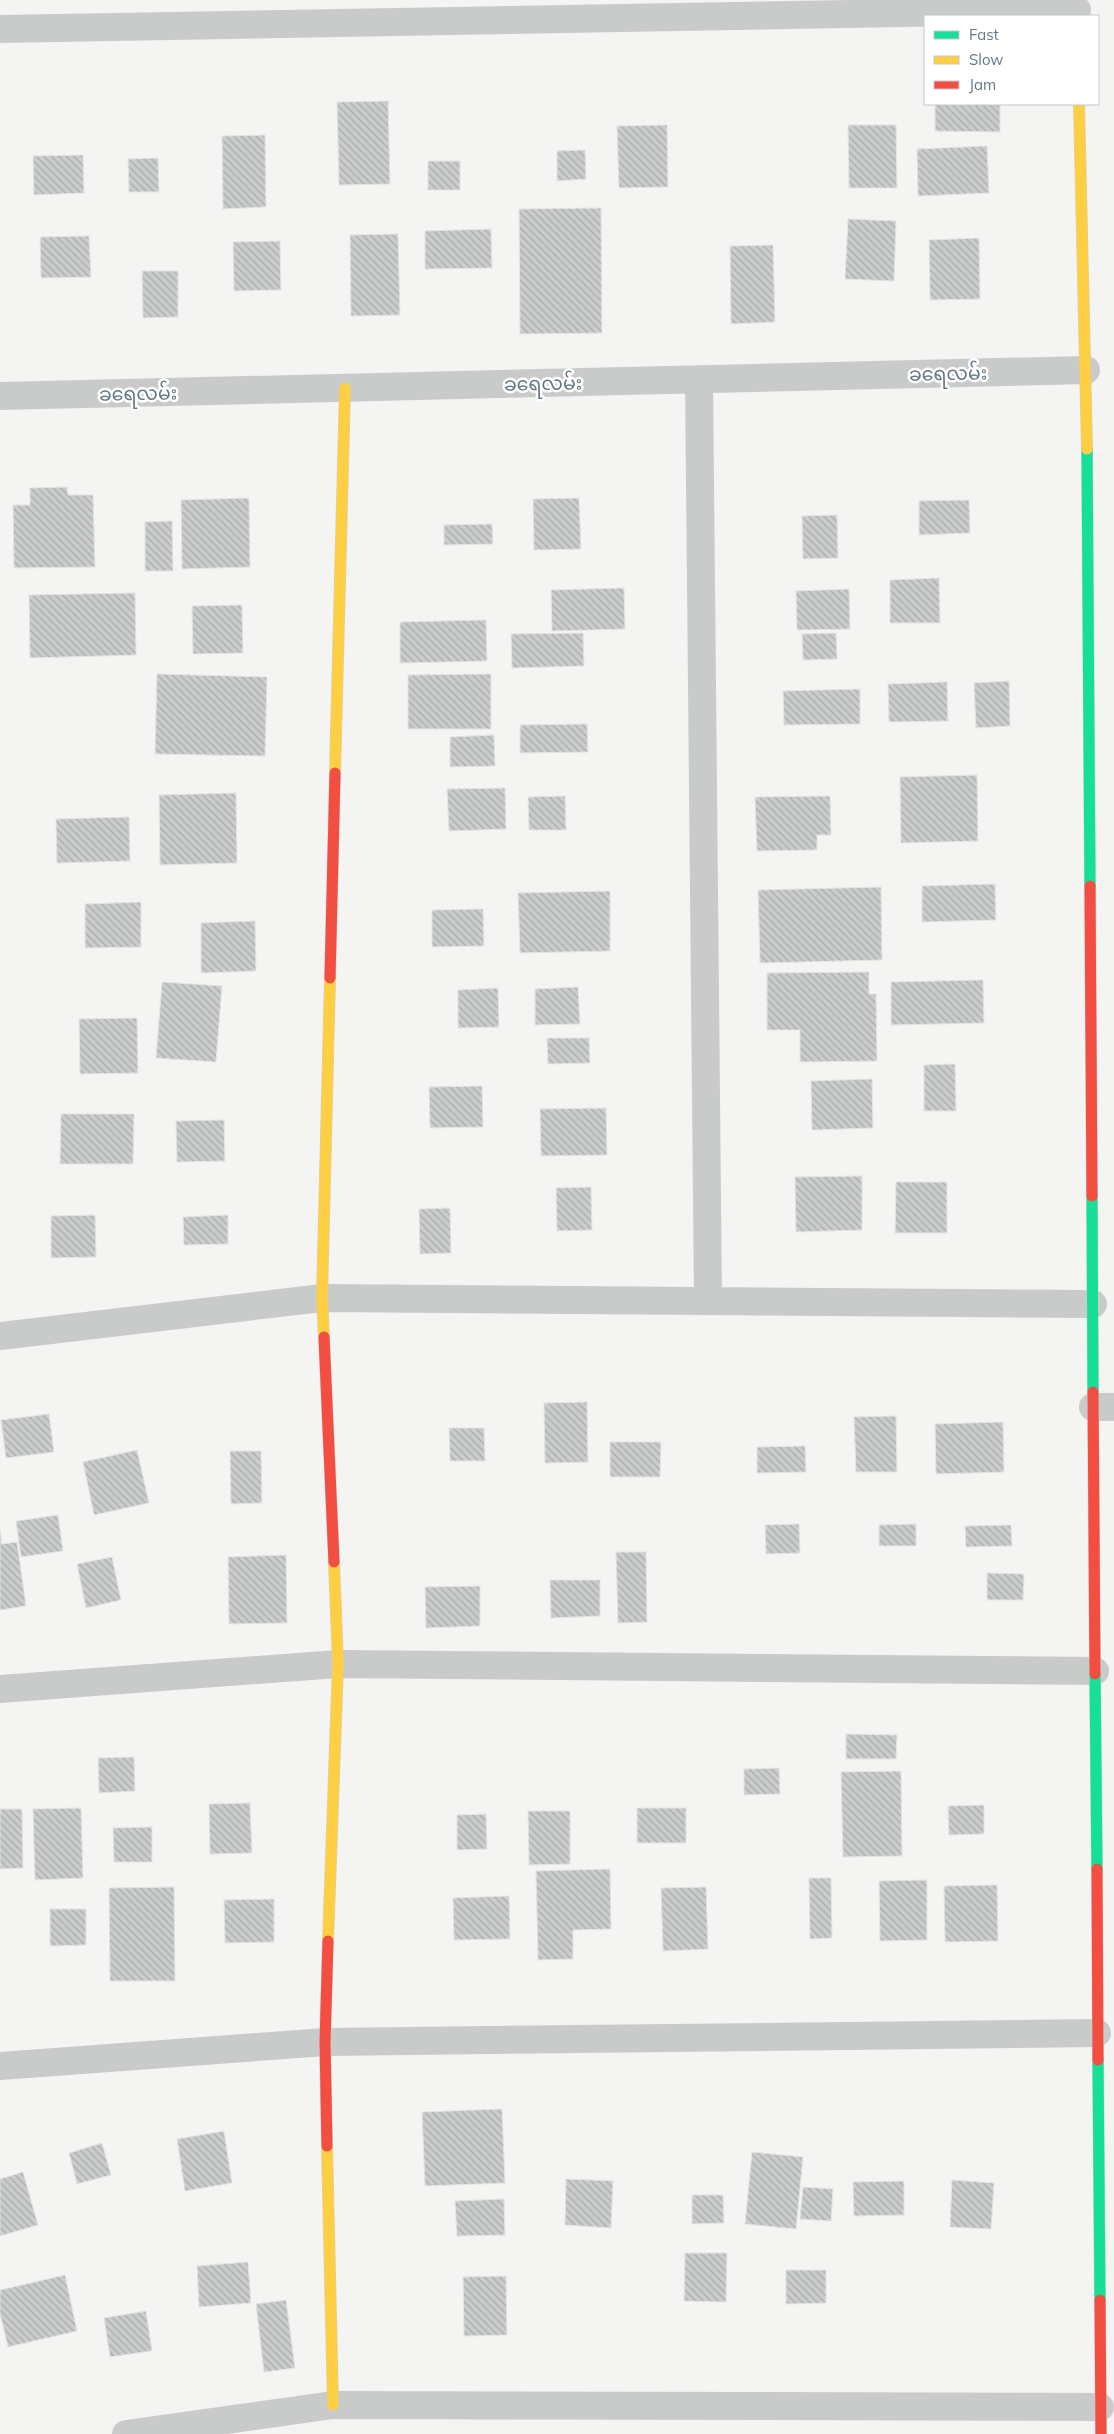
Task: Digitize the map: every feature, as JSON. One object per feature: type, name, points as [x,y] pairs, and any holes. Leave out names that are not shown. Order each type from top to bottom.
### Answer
[{"type":"street","points":[[0,29],[1077,9]]},
{"type":"street","points":[[1079,105],[1086,370],[1093,1304],[1104,1407],[1095,1672],[1101,2434]]},
{"type":"street","name":"ခရေလမ်း","points":[[0,396],[1086,370]]},
{"type":"street","points":[[699,379],[708,1301]]},
{"type":"street","points":[[333,2405],[325,2042],[338,1664],[322,1298],[345,388]]},
{"type":"street","points":[[0,1336],[322,1298],[1093,1304]]},
{"type":"street","points":[[0,1689],[338,1664],[1095,1672]]},
{"type":"street","points":[[0,2066],[325,2042],[1097,2033]]},
{"type":"street","points":[[126,2434],[333,2405],[1100,2407]]},
{"type":"building","points":[[388,101],[390,184],[339,185],[337,102]]},
{"type":"building","points":[[935,105],[1000,105],[1000,132],[935,131]]},
{"type":"building","points":[[667,125],[668,187],[619,188],[617,126]]},
{"type":"building","points":[[848,125],[896,125],[897,188],[849,188]]},
{"type":"building","points":[[265,135],[266,207],[223,209],[222,136]]},
{"type":"building","points":[[987,146],[989,193],[918,196],[917,149]]},
{"type":"building","points":[[585,150],[586,179],[557,181],[557,151]]},
{"type":"building","points":[[83,155],[84,193],[34,195],[33,156]]},
{"type":"building","points":[[158,158],[159,192],[129,192],[128,159]]},
{"type":"building","points":[[428,161],[460,161],[460,190],[428,190]]},
{"type":"building","points":[[601,208],[602,333],[520,334],[519,209]]},
{"type":"building","points":[[848,219],[896,221],[894,281],[845,279]]},
{"type":"building","points":[[491,229],[492,268],[425,269],[425,231]]},
{"type":"building","points":[[398,234],[400,315],[351,316],[350,235]]},
{"type":"building","points":[[89,236],[91,277],[41,278],[40,237]]},
{"type":"building","points":[[979,238],[980,299],[930,300],[929,240]]},
{"type":"building","points":[[280,241],[281,290],[234,291],[233,242]]},
{"type":"building","points":[[773,245],[775,322],[731,324],[730,246]]},
{"type":"building","points":[[142,271],[178,271],[178,317],[143,318]]},
{"type":"building","points":[[67,487],[68,495],[93,495],[95,567],[14,568],[13,505],[30,505],[30,488]]},
{"type":"building","points":[[249,498],[250,567],[182,569],[181,500]]},
{"type":"building","points":[[579,498],[581,549],[534,550],[533,499]]},
{"type":"building","points":[[969,500],[970,533],[919,535],[919,501]]},
{"type":"building","points":[[837,515],[838,558],[803,559],[802,516]]},
{"type":"building","points":[[172,521],[173,571],[145,571],[145,522]]},
{"type":"building","points":[[492,524],[493,544],[444,545],[444,525]]},
{"type":"building","points":[[939,578],[940,623],[890,623],[890,580]]},
{"type":"building","points":[[624,588],[625,629],[552,631],[551,590]]},
{"type":"building","points":[[849,589],[850,629],[797,630],[796,591]]},
{"type":"building","points":[[135,593],[136,655],[30,658],[29,595]]},
{"type":"building","points":[[242,605],[243,653],[193,654],[192,606]]},
{"type":"building","points":[[486,620],[487,661],[400,663],[400,622]]},
{"type":"building","points":[[583,633],[584,666],[512,668],[511,634]]},
{"type":"building","points":[[836,633],[837,659],[803,660],[802,634]]},
{"type":"building","points":[[157,674],[267,677],[265,756],[155,754]]},
{"type":"building","points":[[491,674],[491,729],[408,729],[408,675]]},
{"type":"building","points":[[1009,681],[1010,726],[976,728],[974,683]]},
{"type":"building","points":[[947,682],[948,721],[889,722],[888,684]]},
{"type":"building","points":[[860,689],[860,724],[784,725],[783,691]]},
{"type":"building","points":[[587,724],[588,752],[520,753],[520,725]]},
{"type":"building","points":[[494,735],[495,766],[450,767],[450,737]]},
{"type":"building","points":[[977,775],[978,841],[901,843],[900,777]]},
{"type":"building","points":[[505,788],[506,829],[449,831],[447,789]]},
{"type":"building","points":[[236,793],[237,863],[160,865],[159,795]]},
{"type":"building","points":[[565,796],[566,830],[529,830],[528,797]]},
{"type":"building","points":[[830,796],[831,835],[817,835],[817,850],[757,851],[755,797]]},
{"type":"building","points":[[129,817],[130,861],[57,863],[56,819]]},
{"type":"building","points":[[995,884],[996,920],[922,922],[922,886]]},
{"type":"building","points":[[881,887],[882,960],[760,963],[758,890]]},
{"type":"building","points":[[610,891],[610,951],[520,953],[518,893]]},
{"type":"building","points":[[141,902],[141,947],[85,948],[85,904]]},
{"type":"building","points":[[483,909],[484,946],[432,947],[432,910]]},
{"type":"building","points":[[255,921],[256,971],[201,973],[201,923]]},
{"type":"building","points":[[869,972],[869,994],[876,994],[877,1061],[800,1062],[800,1030],[767,1030],[767,973]]},
{"type":"building","points":[[983,980],[984,1023],[891,1025],[891,982]]},
{"type":"building","points":[[162,982],[222,986],[216,1062],[156,1058]]},
{"type":"building","points":[[578,987],[580,1024],[535,1025],[535,989]]},
{"type":"building","points":[[498,988],[499,1027],[458,1028],[458,990]]},
{"type":"building","points":[[137,1018],[138,1073],[80,1074],[79,1019]]},
{"type":"building","points":[[547,1038],[589,1038],[590,1063],[548,1064]]},
{"type":"building","points":[[955,1064],[956,1111],[924,1111],[924,1065]]},
{"type":"building","points":[[872,1079],[873,1128],[812,1130],[811,1081]]},
{"type":"building","points":[[482,1086],[483,1127],[430,1128],[429,1087]]},
{"type":"building","points":[[606,1108],[607,1155],[541,1156],[540,1109]]},
{"type":"building","points":[[61,1114],[134,1114],[133,1164],[60,1164]]},
{"type":"building","points":[[224,1120],[225,1161],[177,1162],[176,1121]]},
{"type":"building","points":[[862,1176],[862,1230],[796,1232],[795,1177]]},
{"type":"building","points":[[896,1182],[947,1182],[947,1233],[895,1233]]},
{"type":"building","points":[[591,1187],[592,1230],[557,1231],[556,1188]]},
{"type":"building","points":[[450,1208],[451,1253],[420,1254],[419,1209]]},
{"type":"building","points":[[95,1215],[96,1257],[51,1258],[51,1216]]},
{"type":"building","points":[[228,1215],[228,1244],[184,1245],[183,1217]]},
{"type":"building","points":[[587,1402],[588,1462],[545,1463],[544,1403]]},
{"type":"building","points":[[49,1414],[54,1452],[6,1458],[1,1420]]},
{"type":"building","points":[[896,1416],[897,1472],[856,1472],[854,1417]]},
{"type":"building","points":[[1003,1422],[1004,1472],[936,1474],[935,1424]]},
{"type":"building","points":[[449,1428],[484,1428],[485,1461],[450,1461]]},
{"type":"building","points":[[610,1442],[661,1442],[660,1477],[610,1477]]},
{"type":"building","points":[[805,1446],[806,1472],[757,1473],[757,1447]]},
{"type":"building","points":[[137,1450],[149,1503],[94,1515],[83,1462]]},
{"type":"building","points":[[230,1451],[261,1451],[262,1503],[231,1504]]},
{"type":"building","points":[[58,1515],[63,1551],[21,1557],[16,1521]]},
{"type":"building","points":[[799,1524],[800,1553],[766,1554],[765,1525]]},
{"type":"building","points":[[916,1524],[916,1546],[879,1546],[879,1525]]},
{"type":"building","points":[[1011,1525],[1012,1546],[966,1547],[965,1526]]},
{"type":"building","points":[[0,1529],[2,1544],[17,1542],[26,1606],[0,1610]]},
{"type":"building","points":[[616,1552],[646,1552],[647,1622],[618,1623]]},
{"type":"building","points":[[286,1555],[287,1623],[229,1624],[228,1557]]},
{"type":"building","points":[[112,1557],[121,1600],[86,1608],[77,1564]]},
{"type":"building","points":[[987,1573],[1024,1574],[1023,1600],[987,1600]]},
{"type":"building","points":[[550,1580],[600,1580],[600,1616],[551,1618]]},
{"type":"building","points":[[480,1586],[480,1626],[426,1628],[425,1587]]},
{"type":"building","points":[[846,1734],[897,1735],[896,1759],[846,1759]]},
{"type":"building","points":[[134,1757],[135,1791],[99,1793],[98,1758]]},
{"type":"building","points":[[779,1768],[780,1794],[744,1795],[744,1769]]},
{"type":"building","points":[[901,1771],[902,1856],[843,1857],[841,1772]]},
{"type":"building","points":[[250,1803],[252,1853],[210,1854],[209,1804]]},
{"type":"building","points":[[984,1805],[984,1834],[949,1835],[948,1806]]},
{"type":"building","points":[[81,1808],[83,1878],[35,1880],[33,1809]]},
{"type":"building","points":[[637,1808],[686,1808],[686,1843],[637,1843]]},
{"type":"building","points":[[0,1809],[22,1809],[23,1868],[0,1869]]},
{"type":"building","points":[[528,1811],[570,1811],[570,1864],[529,1865]]},
{"type":"building","points":[[486,1814],[487,1849],[457,1850],[457,1815]]},
{"type":"building","points":[[152,1827],[152,1862],[114,1862],[113,1828]]},
{"type":"building","points":[[610,1869],[611,1929],[573,1930],[573,1959],[538,1960],[536,1871]]},
{"type":"building","points":[[809,1878],[831,1878],[832,1938],[810,1939]]},
{"type":"building","points":[[927,1880],[927,1940],[880,1941],[879,1881]]},
{"type":"building","points":[[997,1885],[998,1941],[945,1942],[944,1886]]},
{"type":"building","points":[[174,1887],[175,1981],[110,1981],[109,1888]]},
{"type":"building","points":[[706,1887],[708,1949],[663,1951],[661,1888]]},
{"type":"building","points":[[509,1896],[510,1939],[454,1940],[453,1898]]},
{"type":"building","points":[[274,1899],[274,1942],[225,1943],[224,1900]]},
{"type":"building","points":[[50,1909],[86,1909],[86,1945],[50,1946]]},
{"type":"building","points":[[502,2109],[505,2183],[425,2186],[422,2112]]},
{"type":"building","points":[[224,2131],[232,2183],[185,2191],[177,2139]]},
{"type":"building","points":[[102,2143],[111,2175],[77,2184],[69,2153]]},
{"type":"building","points":[[752,2152],[803,2157],[796,2229],[745,2224]]},
{"type":"building","points":[[23,2172],[38,2225],[0,2236],[0,2179]]},
{"type":"building","points":[[566,2179],[613,2181],[611,2228],[565,2225]]},
{"type":"building","points":[[952,2180],[994,2183],[991,2229],[950,2227]]},
{"type":"building","points":[[904,2181],[904,2215],[854,2216],[853,2182]]},
{"type":"building","points":[[803,2187],[833,2189],[831,2221],[800,2219]]},
{"type":"building","points":[[692,2195],[723,2195],[724,2223],[692,2224]]},
{"type":"building","points":[[504,2199],[505,2235],[457,2236],[455,2201]]},
{"type":"building","points":[[685,2253],[727,2253],[726,2302],[684,2301]]},
{"type":"building","points":[[248,2262],[251,2303],[199,2307],[197,2266]]},
{"type":"building","points":[[786,2270],[826,2270],[826,2303],[786,2304]]},
{"type":"building","points":[[65,2275],[77,2331],[8,2347],[0,2314],[0,2290]]},
{"type":"building","points":[[506,2276],[507,2335],[464,2336],[463,2277]]},
{"type":"building","points":[[286,2300],[295,2368],[264,2372],[256,2304]]},
{"type":"building","points":[[146,2311],[152,2351],[110,2357],[104,2318]]},
{"type":"traffic: fast","points":[[1087,449],[1090,886]]},
{"type":"traffic: fast","points":[[1092,1196],[1093,1392]]},
{"type":"traffic: fast","points":[[1095,1674],[1097,1869]]},
{"type":"traffic: fast","points":[[1098,2060],[1100,2300]]},
{"type":"traffic: slow","points":[[1079,105],[1087,449]]},
{"type":"traffic: slow","points":[[335,773],[345,388]]},
{"type":"traffic: slow","points":[[324,1337],[322,1298],[330,978]]},
{"type":"traffic: slow","points":[[328,1941],[338,1664],[334,1562]]},
{"type":"traffic: slow","points":[[327,2146],[333,2405]]},
{"type":"traffic: jam","points":[[330,978],[335,773]]},
{"type":"traffic: jam","points":[[1090,886],[1092,1196]]},
{"type":"traffic: jam","points":[[324,1337],[334,1562]]},
{"type":"traffic: jam","points":[[1093,1392],[1095,1674]]},
{"type":"traffic: jam","points":[[1097,1869],[1098,2060]]},
{"type":"traffic: jam","points":[[327,2146],[325,2042],[328,1941]]},
{"type":"traffic: jam","points":[[1100,2300],[1101,2434]]}]
